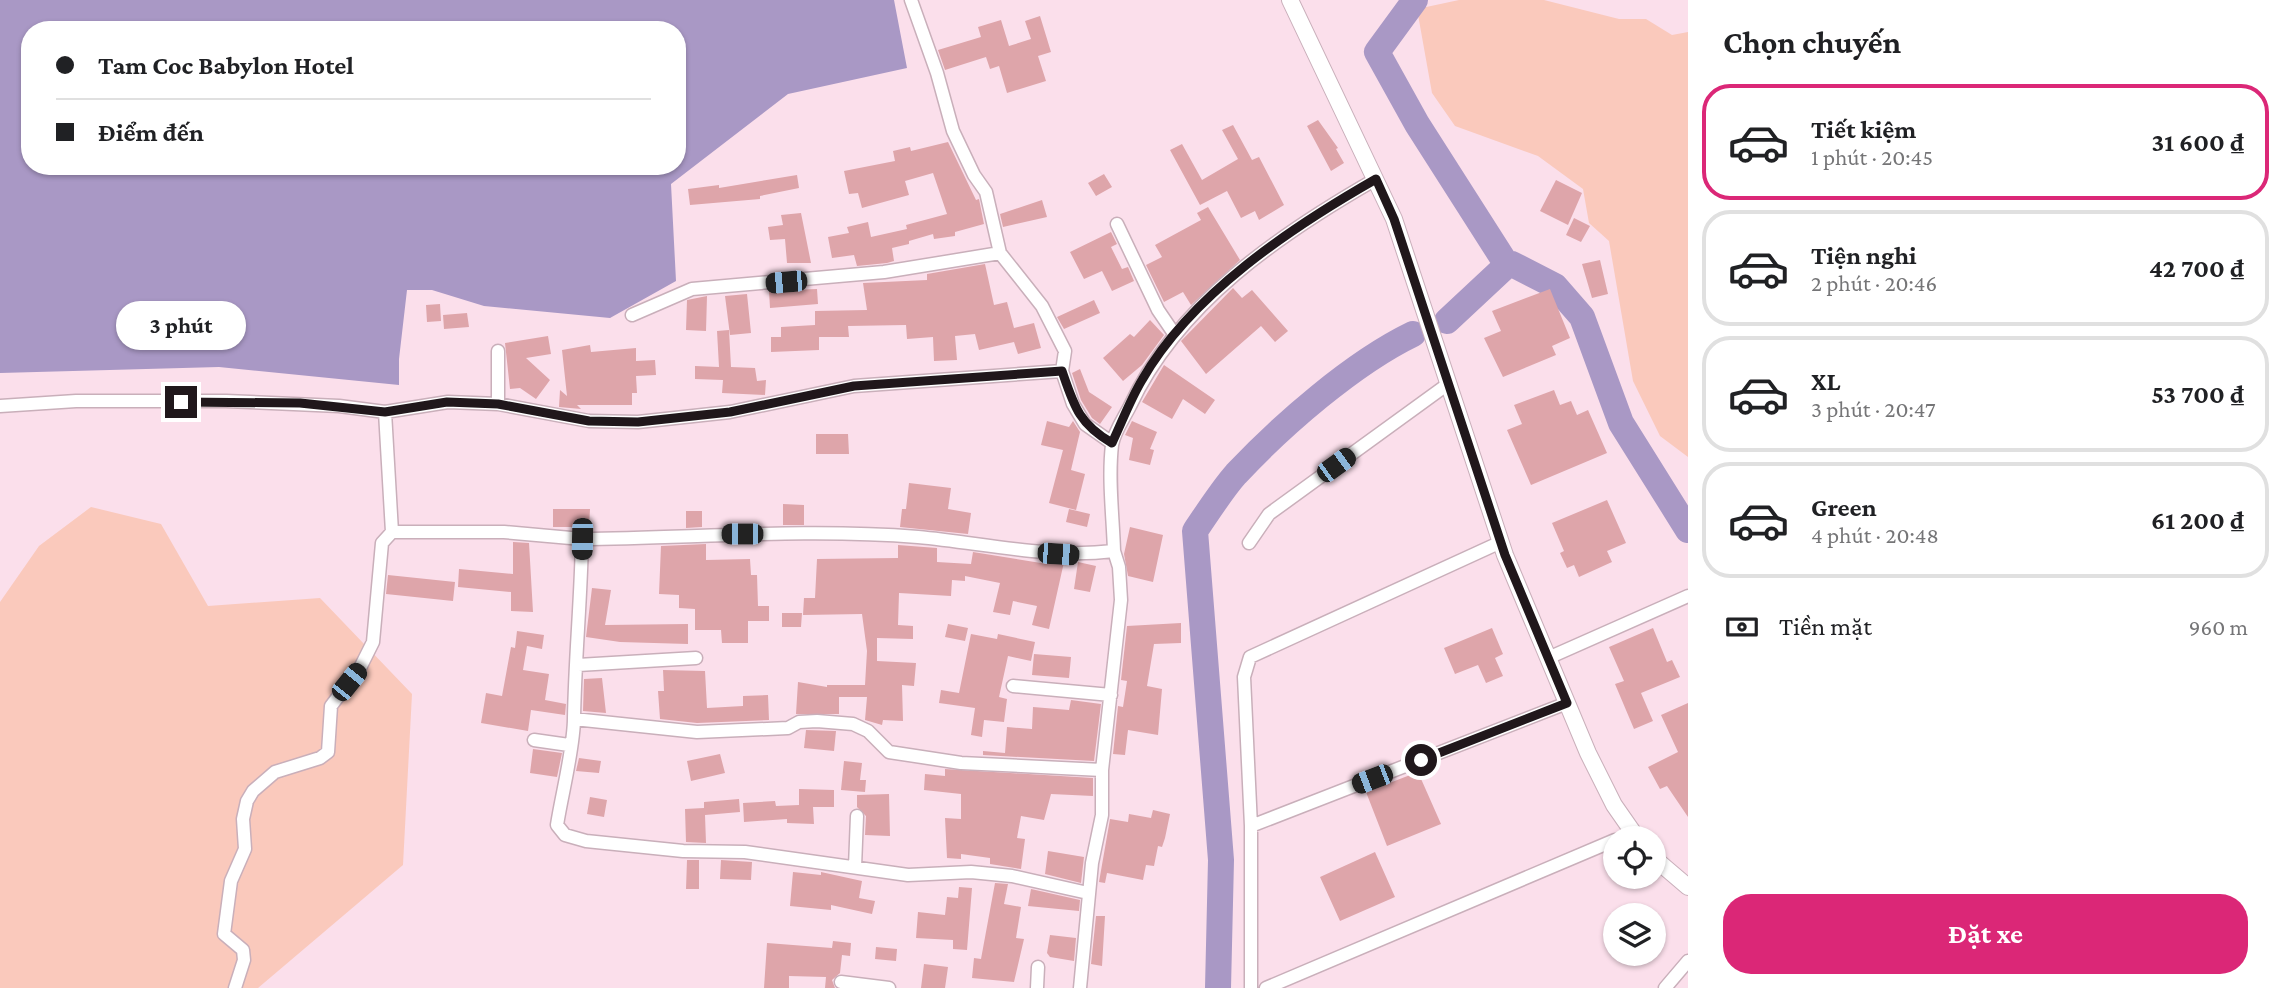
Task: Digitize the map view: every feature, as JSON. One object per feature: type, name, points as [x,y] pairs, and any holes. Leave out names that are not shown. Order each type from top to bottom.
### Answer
[{"type":"main road","points":[[1290,0],[1394,219],[1501,542],[1567,703],[1622,826]]},
{"type":"main road","points":[[1666,868],[1688,887]]},
{"type":"street","points":[[911,0],[937,73],[953,131],[986,192],[1000,253],[1042,306],[1065,351],[1062,371],[1073,404],[1085,424],[1112,443]]},
{"type":"street","points":[[1080,988],[1088,893],[1102,815],[1102,770],[1121,600],[1119,567],[1114,551],[1112,443],[1142,379],[1175,335],[1219,289],[1326,208],[1376,179]]},
{"type":"street","points":[[1117,224],[1158,310],[1175,335]]},
{"type":"street","points":[[632,315],[692,289],[884,272],[1000,253]]},
{"type":"street","points":[[498,351],[498,404]]},
{"type":"street","points":[[0,406],[76,401],[226,401],[300,403],[385,412],[447,402],[498,404],[589,421],[638,422],[730,412],[854,386],[1062,371]]},
{"type":"street","points":[[1248,543],[1269,514],[1448,384]]},
{"type":"street","points":[[385,412],[393,532]]},
{"type":"street","points":[[235,988],[244,960],[243,950],[224,934],[231,881],[245,849],[243,819],[247,801],[253,791],[275,772],[320,758],[328,752],[331,706],[361,666],[373,642],[382,543],[393,532],[505,532],[582,539],[723,534],[917,537],[1077,555],[1114,551]]},
{"type":"street","points":[[582,539],[574,719],[558,825],[565,835],[600,843],[683,851],[745,852],[908,875],[971,872],[1012,876],[1088,893]]},
{"type":"street","points":[[1251,988],[1251,826],[1244,677],[1250,657],[1501,542]]},
{"type":"street","points":[[1548,658],[1688,596]]},
{"type":"street","points":[[578,665],[696,658]]},
{"type":"street","points":[[1013,686],[1111,695]]},
{"type":"street","points":[[1251,826],[1567,703]]},
{"type":"street","points":[[574,719],[697,732],[788,727],[817,721],[853,724],[868,731],[889,752],[961,763],[1102,770]]},
{"type":"street","points":[[534,740],[569,745]]},
{"type":"street","points":[[855,867],[857,816]]},
{"type":"street","points":[[1266,988],[1603,847]]},
{"type":"street","points":[[1665,988],[1688,961]]},
{"type":"street","points":[[1037,988],[1038,967]]},
{"type":"street","points":[[841,982],[890,988]]},
{"type":"shaded area","points":[[0,0],[894,0],[907,68],[788,94],[686,172],[686,21],[21,21],[21,175],[683,175],[671,184],[676,281],[610,318],[484,306],[432,290],[407,290],[399,359],[399,385],[219,367],[0,373]]},
{"type":"shaded area","points":[[1459,0],[1544,0],[1619,19],[1646,19],[1672,35],[1688,32],[1688,457],[1660,436],[1633,381],[1609,241],[1589,223],[1583,189],[1538,156],[1455,126],[1432,93],[1417,9]]},
{"type":"shaded area","points":[[91,507],[161,524],[208,606],[320,598],[412,694],[403,865],[258,988],[0,988],[0,602],[39,546]]},
{"type":"building","points":[[1040,16],[1051,52],[1038,56],[1046,81],[1007,93],[999,66],[990,69],[986,57],[945,70],[938,50],[981,37],[978,27],[1001,20],[1009,46],[1031,39],[1025,21]]},
{"type":"building","points":[[1318,120],[1338,148],[1336,149],[1344,163],[1331,171],[1307,126]]},
{"type":"building","points":[[1233,125],[1252,160],[1259,157],[1284,205],[1259,220],[1255,211],[1241,218],[1227,191],[1200,205],[1170,150],[1182,144],[1202,180],[1238,159],[1222,130]]},
{"type":"building","points":[[948,142],[976,200],[979,199],[984,224],[955,232],[955,236],[934,239],[933,234],[909,241],[909,244],[892,248],[894,261],[887,263],[857,266],[854,255],[832,258],[828,237],[849,233],[847,227],[868,222],[871,237],[907,229],[906,225],[947,214],[933,173],[905,181],[909,195],[862,208],[858,193],[849,194],[844,171],[895,161],[893,151],[910,147],[911,151]]},
{"type":"building","points":[[1104,174],[1112,187],[1096,196],[1088,183]]},
{"type":"building","points":[[797,175],[799,188],[760,196],[760,199],[690,205],[688,189],[719,185],[719,188]]},
{"type":"building","points":[[1556,180],[1582,193],[1568,225],[1540,211]]},
{"type":"building","points":[[1042,200],[1047,217],[1003,227],[1000,214]]},
{"type":"building","points":[[1208,207],[1240,260],[1191,305],[1183,292],[1164,302],[1146,265],[1162,257],[1155,245],[1201,220],[1197,213]]},
{"type":"building","points":[[801,213],[811,263],[787,263],[785,239],[770,240],[768,227],[783,225],[781,215]]},
{"type":"building","points":[[1574,218],[1590,226],[1581,242],[1566,235]]},
{"type":"building","points":[[1111,232],[1117,244],[1111,247],[1122,269],[1128,267],[1134,281],[1112,291],[1102,271],[1084,279],[1070,252]]},
{"type":"building","points":[[1600,260],[1608,294],[1592,298],[1582,264]]},
{"type":"building","points":[[985,264],[994,305],[1007,302],[1014,328],[1034,323],[1041,348],[1018,354],[1014,342],[979,350],[975,334],[955,336],[957,360],[934,361],[933,337],[907,339],[906,325],[848,326],[849,337],[819,337],[819,350],[771,352],[771,337],[781,337],[781,327],[815,325],[815,311],[867,310],[863,283],[927,280],[927,274]]},
{"type":"building","points":[[1233,288],[1242,298],[1252,290],[1288,331],[1275,342],[1261,326],[1206,374],[1181,341]]},
{"type":"building","points":[[817,289],[818,304],[770,308],[769,291]]},
{"type":"building","points":[[1550,289],[1570,338],[1552,346],[1556,355],[1503,377],[1484,338],[1501,331],[1492,311]]},
{"type":"building","points":[[747,294],[751,333],[730,335],[725,296]]},
{"type":"building","points":[[707,296],[706,331],[686,330],[687,300]]},
{"type":"building","points":[[1094,300],[1100,313],[1064,329],[1057,317]]},
{"type":"building","points":[[440,304],[441,321],[427,322],[426,305]]},
{"type":"building","points":[[467,313],[469,327],[444,329],[443,315]]},
{"type":"building","points":[[1150,320],[1164,335],[1142,365],[1123,381],[1103,358],[1130,334],[1134,337]]},
{"type":"building","points":[[729,330],[731,367],[755,368],[757,381],[766,380],[765,395],[722,393],[723,380],[695,379],[695,366],[719,367],[717,331]]},
{"type":"building","points":[[548,336],[551,354],[526,358],[550,380],[536,399],[520,388],[510,389],[505,343]]},
{"type":"building","points":[[590,345],[591,352],[636,348],[636,361],[655,360],[656,375],[636,376],[637,393],[632,393],[632,405],[577,405],[581,409],[559,407],[560,390],[567,396],[562,350]]},
{"type":"building","points":[[1164,365],[1215,400],[1205,414],[1183,399],[1172,419],[1142,402]]},
{"type":"building","points":[[1080,369],[1089,392],[1112,407],[1100,424],[1092,418],[1081,400],[1072,373]]},
{"type":"building","points":[[1554,390],[1560,405],[1571,401],[1577,415],[1588,410],[1607,453],[1531,485],[1507,430],[1522,424],[1514,405]]},
{"type":"building","points":[[1047,421],[1069,427],[1073,421],[1080,432],[1071,470],[1085,474],[1076,510],[1049,503],[1063,450],[1041,445]]},
{"type":"building","points":[[1132,421],[1157,432],[1150,449],[1154,450],[1150,465],[1129,460],[1133,438],[1125,435]]},
{"type":"building","points":[[816,434],[848,434],[849,454],[816,454]]},
{"type":"building","points":[[909,483],[951,488],[948,509],[971,513],[968,534],[900,527],[902,509],[906,509]]},
{"type":"building","points":[[1607,500],[1626,543],[1607,551],[1612,562],[1579,577],[1574,565],[1567,568],[1560,553],[1564,551],[1552,523]]},
{"type":"building","points":[[783,504],[804,505],[804,525],[783,525]]},
{"type":"building","points":[[553,509],[590,509],[589,527],[553,527]]},
{"type":"building","points":[[1069,509],[1090,514],[1087,527],[1066,522]]},
{"type":"building","points":[[686,511],[702,511],[702,527],[686,528]]},
{"type":"building","points":[[1130,527],[1163,535],[1153,582],[1128,576],[1124,554]]},
{"type":"building","points":[[513,542],[529,543],[533,612],[511,611],[511,592],[458,587],[459,569],[513,574]]},
{"type":"building","points":[[706,544],[706,560],[750,559],[751,575],[757,575],[758,606],[769,606],[769,621],[748,621],[748,643],[722,643],[721,630],[695,630],[695,609],[679,608],[679,595],[659,594],[661,546]]},
{"type":"building","points":[[898,545],[937,548],[937,562],[971,564],[973,552],[1047,564],[1047,561],[1064,562],[1049,629],[1032,625],[1037,606],[1013,601],[1010,615],[993,612],[1000,583],[965,576],[965,581],[952,580],[951,596],[899,593],[898,625],[913,626],[913,639],[877,638],[877,661],[916,663],[914,686],[902,685],[903,721],[883,720],[882,725],[865,720],[867,697],[839,697],[839,714],[796,714],[798,682],[827,687],[865,685],[867,651],[862,614],[803,615],[804,598],[815,598],[817,559],[898,558]]},
{"type":"building","points":[[1078,562],[1096,566],[1090,592],[1074,589]]},
{"type":"building","points":[[388,575],[455,582],[453,601],[386,594]]},
{"type":"building","points":[[592,588],[611,590],[605,625],[688,624],[688,644],[620,642],[586,637]]},
{"type":"building","points":[[782,613],[802,613],[801,627],[782,627]]},
{"type":"building","points":[[1181,623],[1181,643],[1154,644],[1147,686],[1162,689],[1158,735],[1128,730],[1125,755],[1113,754],[1118,706],[1123,707],[1127,681],[1121,680],[1127,626]]},
{"type":"building","points":[[948,624],[968,628],[965,641],[945,637]]},
{"type":"building","points":[[1492,628],[1503,654],[1495,658],[1503,676],[1486,683],[1478,665],[1455,674],[1444,648]]},
{"type":"building","points":[[1653,628],[1667,662],[1672,660],[1680,677],[1641,693],[1653,721],[1634,729],[1615,684],[1624,681],[1609,647]]},
{"type":"building","points":[[517,631],[544,635],[542,649],[527,646],[523,670],[549,674],[545,700],[566,704],[565,715],[531,710],[528,731],[481,723],[486,693],[502,696],[511,647],[515,648]]},
{"type":"building","points":[[971,634],[997,639],[998,634],[1035,642],[1031,661],[1008,656],[999,697],[1007,699],[1004,722],[984,720],[982,737],[971,735],[975,708],[939,703],[941,690],[959,693]]},
{"type":"building","points":[[1034,654],[1071,657],[1069,678],[1032,675]]},
{"type":"building","points":[[663,670],[705,671],[707,708],[743,706],[743,696],[768,695],[769,720],[697,723],[660,719],[658,691],[664,691]]},
{"type":"building","points":[[602,678],[606,713],[583,711],[584,679]]},
{"type":"building","points":[[1071,700],[1101,704],[1094,761],[983,755],[983,751],[1005,753],[1007,727],[1032,729],[1033,707],[1069,710]]},
{"type":"building","points":[[1688,703],[1688,817],[1667,786],[1660,789],[1648,767],[1678,752],[1661,715]]},
{"type":"building","points":[[806,730],[836,731],[834,751],[804,748]]},
{"type":"building","points":[[533,749],[562,753],[557,777],[530,773]]},
{"type":"building","points":[[720,754],[725,773],[691,781],[687,761]]},
{"type":"building","points":[[579,758],[601,761],[599,773],[576,771]]},
{"type":"building","points":[[844,761],[862,763],[860,780],[866,780],[865,792],[841,790]]},
{"type":"building","points":[[945,769],[1093,778],[1093,796],[1051,794],[1044,820],[1021,816],[1017,838],[1025,839],[1021,869],[990,864],[990,858],[961,854],[961,859],[947,858],[945,818],[961,819],[961,794],[924,790],[925,774],[945,776]]},
{"type":"building","points":[[1418,772],[1441,824],[1387,846],[1366,792]]},
{"type":"building","points":[[799,789],[834,790],[834,807],[813,807],[814,824],[787,823],[787,819],[744,822],[743,803],[775,801],[776,806],[799,805]]},
{"type":"building","points":[[889,794],[890,836],[865,835],[866,816],[857,807],[857,795]]},
{"type":"building","points":[[590,797],[607,800],[604,817],[587,814]]},
{"type":"building","points":[[739,799],[740,812],[705,815],[706,843],[686,842],[685,809],[704,808],[704,802]]},
{"type":"building","points":[[1153,810],[1170,814],[1165,838],[1162,847],[1158,846],[1154,866],[1146,865],[1143,880],[1107,873],[1105,883],[1099,882],[1110,819],[1128,822],[1129,814],[1151,818]]},
{"type":"building","points":[[1048,851],[1084,857],[1081,883],[1045,874]]},
{"type":"building","points":[[1375,852],[1395,897],[1340,921],[1320,877]]},
{"type":"building","points":[[687,860],[699,860],[699,889],[686,889]]},
{"type":"building","points":[[721,860],[752,862],[751,880],[720,879]]},
{"type":"building","points":[[793,872],[821,875],[821,872],[862,881],[859,898],[875,901],[872,914],[831,905],[831,910],[790,906]]},
{"type":"building","points":[[995,883],[1008,884],[1004,904],[1021,907],[1016,938],[1024,939],[1014,982],[972,978],[974,958],[981,959]]},
{"type":"building","points":[[959,887],[972,888],[967,950],[953,949],[953,940],[916,938],[918,912],[945,915],[947,897],[958,898]]},
{"type":"building","points":[[1031,889],[1080,900],[1079,911],[1028,906]]},
{"type":"building","points":[[1096,916],[1105,916],[1102,966],[1091,964]]},
{"type":"building","points":[[1050,935],[1076,938],[1074,961],[1050,957],[1047,953]]},
{"type":"building","points":[[833,941],[851,943],[850,956],[842,955],[840,973],[832,980],[835,988],[825,988],[826,977],[789,976],[789,988],[764,988],[767,943],[832,948]]},
{"type":"building","points":[[876,947],[897,949],[896,961],[875,959]]},
{"type":"building","points":[[924,964],[948,967],[945,988],[921,988]]},
{"type":"waterway","points":[[1415,0],[1377,52],[1417,124],[1507,265],[1447,321]]},
{"type":"waterway","points":[[1507,265],[1512,264],[1555,286],[1582,317],[1621,423],[1688,530]]},
{"type":"waterway","points":[[1218,988],[1221,860],[1195,531],[1236,474],[1296,416],[1366,361],[1413,334]]},
{"type":"route","points":[[181,402],[300,403],[385,412],[447,402],[498,404],[589,421],[638,422],[730,412],[854,386],[1062,371],[1073,404],[1085,424],[1112,443],[1142,379],[1175,335],[1219,289],[1287,235],[1376,179],[1394,219],[1505,555],[1567,703],[1421,760]]}]
